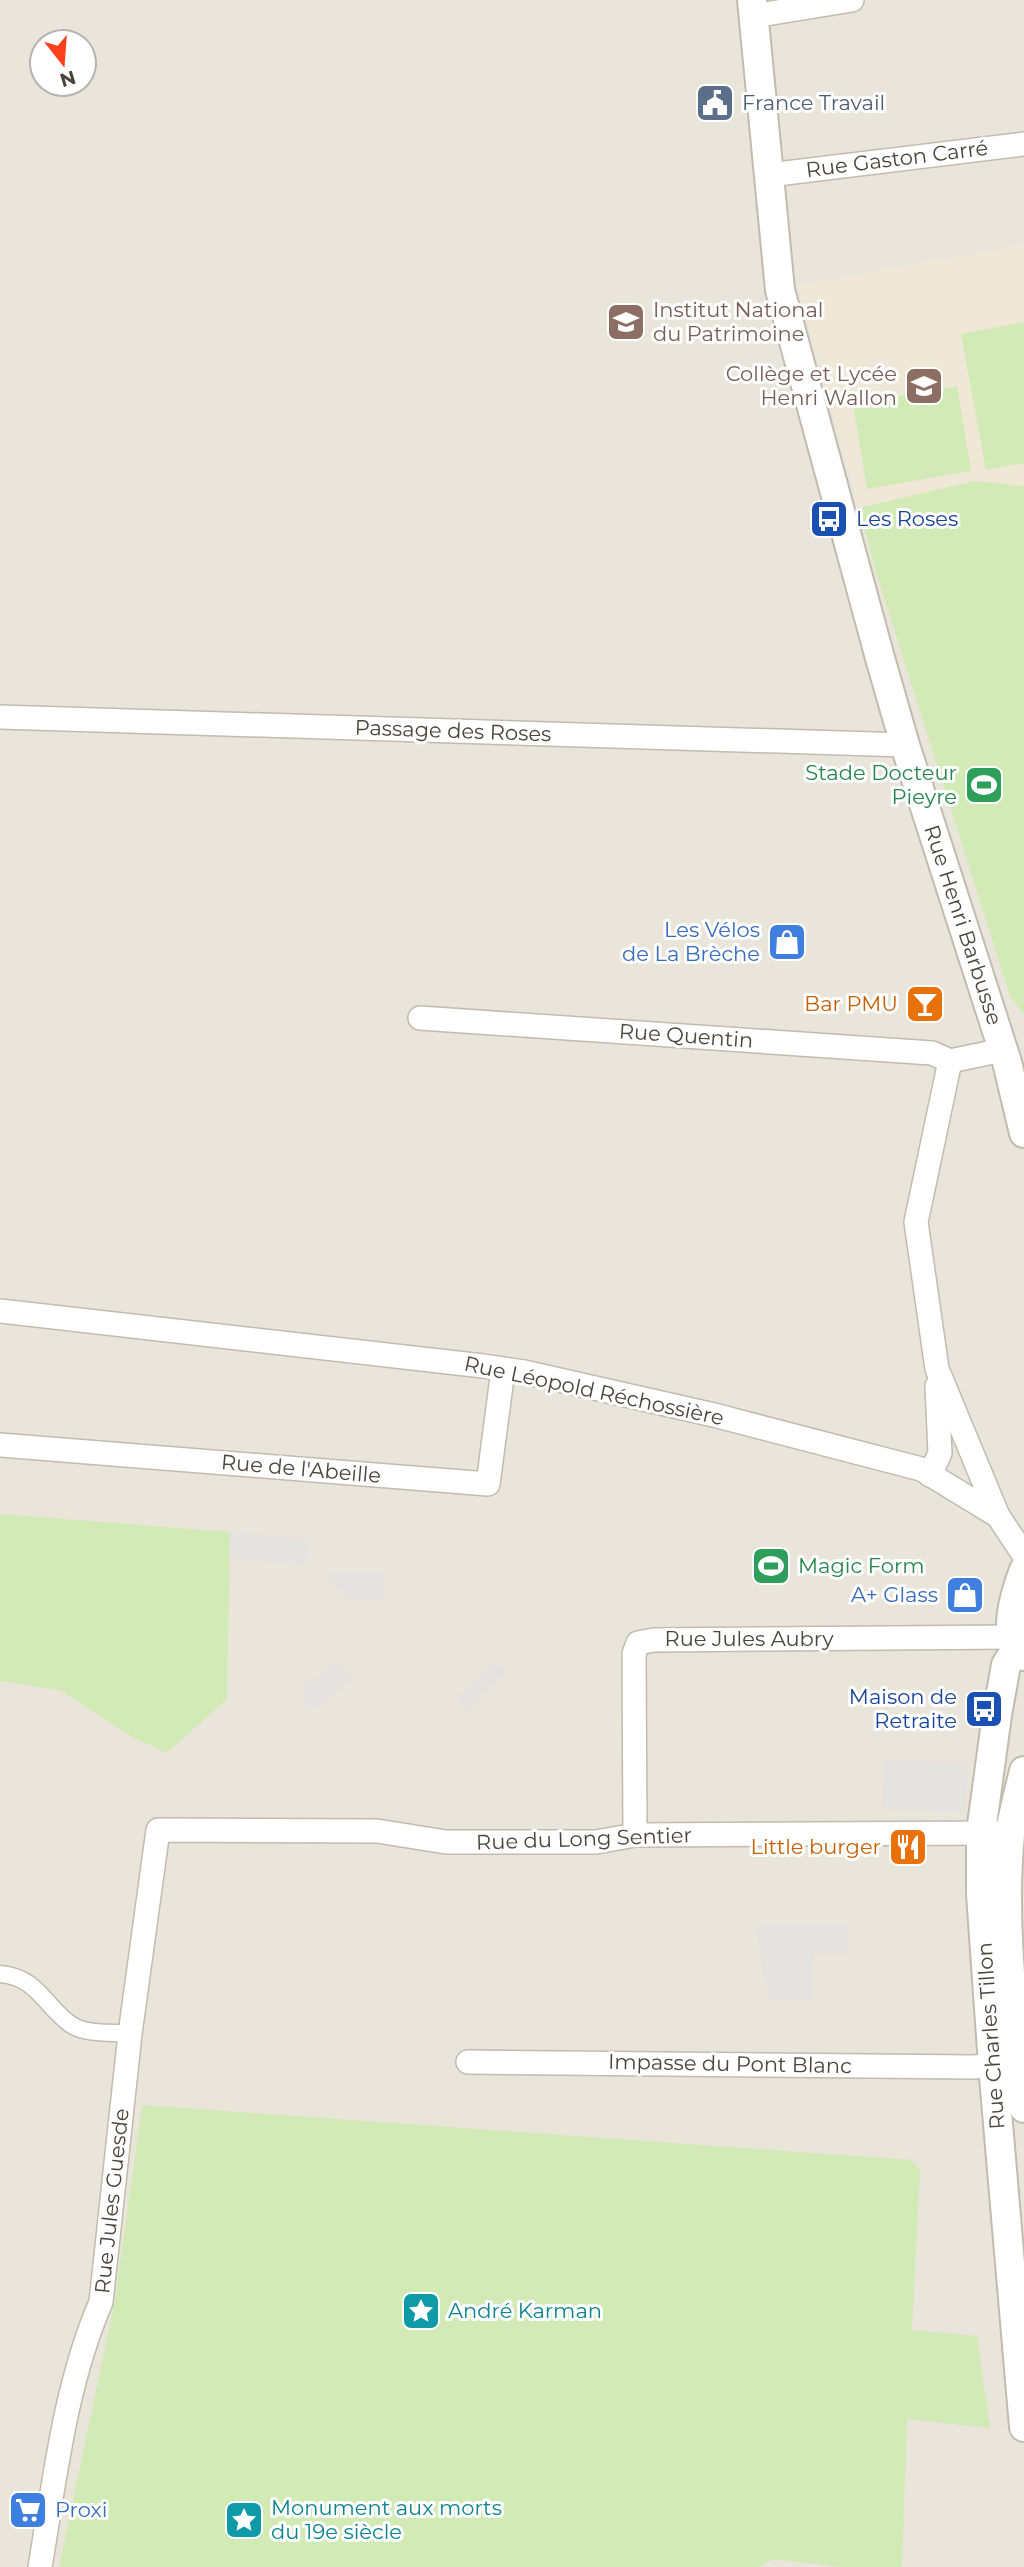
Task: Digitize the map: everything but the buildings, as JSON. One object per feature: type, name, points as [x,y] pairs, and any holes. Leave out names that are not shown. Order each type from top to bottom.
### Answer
[{"type":"street","points":[[753,8],[852,0]]},
{"type":"street","name":"Rue Henri Barbusse","points":[[753,8],[780,290],[905,745],[1003,1050],[950,1061]]},
{"type":"street","name":"Rue Gaston Carré","points":[[769,175],[1024,144]]},
{"type":"street","name":"Passage des Roses","points":[[0,717],[905,745]]},
{"type":"street","name":"Rue Quentin","points":[[420,1018],[932,1053],[950,1061]]},
{"type":"street","points":[[1003,1050],[1024,1133]]},
{"type":"street","points":[[930,1475],[940,1453],[937,1369],[916,1222],[950,1061]]},
{"type":"street","name":"Rue Léopold Réchossière","points":[[0,1311],[483,1366],[714,1415],[921,1469],[998,1516],[1012,1533],[1024,1555]]},
{"type":"street","points":[[937,1369],[998,1516]]},
{"type":"street","name":"Rue de l'Abeille","points":[[0,1445],[488,1484],[503,1370]]},
{"type":"street","name":"Rue Charles Tillon","points":[[1024,1570],[1014,1596],[1017,1647],[1006,1665],[981,1832],[981,1894],[993,2065],[1024,2427]]},
{"type":"street","name":"Rue Jules Aubry","points":[[635,1835],[634,1654],[638,1643],[654,1640],[1017,1647]]},
{"type":"street","name":"Rue Charles Tillon","points":[[1024,1771],[1010,1833],[1007,1895],[1024,2108]]},
{"type":"street","name":"Rue du Long Sentier","points":[[158,1830],[377,1831],[446,1842],[596,1842],[635,1835],[1010,1833]]},
{"type":"street","name":"Rue Jules Guesde","points":[[40,2567],[62,2437],[85,2340],[102,2302],[130,2034],[158,1830]]},
{"type":"street","points":[[0,1973],[28,1981],[70,2024],[82,2029],[130,2034]]},
{"type":"street","name":"Impasse du Pont Blanc","points":[[468,2062],[974,2067],[993,2065]]},
{"type":"shaded area","points":[[0,0],[1024,0],[1024,2567],[0,2567]]},
{"type":"shaded area","name":"Collège et Lycée Henri Wallon","points":[[1024,245],[1024,486],[975,481],[859,508],[798,285]]},
{"type":"shaded area","points":[[230,1532],[309,1539],[307,1565],[229,1558]]},
{"type":"shaded area","points":[[326,1573],[384,1573],[384,1599],[353,1599],[341,1591]]},
{"type":"shaded area","points":[[496,1661],[506,1673],[466,1710],[455,1698]]},
{"type":"shaded area","points":[[335,1662],[352,1680],[321,1706],[306,1708],[301,1690]]},
{"type":"shaded area","points":[[884,1760],[968,1762],[966,1811],[882,1809]]},
{"type":"shaded area","points":[[754,1925],[847,1925],[851,1954],[813,1953],[812,2000],[768,1999]]},
{"type":"green space","points":[[1024,322],[1024,463],[986,470],[961,334]]},
{"type":"green space","points":[[957,386],[971,471],[867,489],[853,404]]},
{"type":"green space","name":"Stade Docteur Pieyre","points":[[975,481],[1024,486],[1024,1015],[1010,996],[877,575],[859,508]]},
{"type":"green space","points":[[0,1514],[230,1532],[227,1699],[167,1753],[134,1738],[60,1690],[0,1681]]},
{"type":"green space","points":[[142,2105],[911,2160],[920,2170],[912,2330],[977,2336],[990,2428],[907,2419],[902,2567],[842,2567],[773,2559],[758,2567],[59,2567],[115,2300]]},
{"type":"place","name":"France Travail","points":[[715,103]]},
{"type":"place","name":"Institut National du Patrimoine","points":[[626,322]]},
{"type":"place","name":"Collège et Lycée Henri Wallon","points":[[924,386]]},
{"type":"place","name":"Les Roses","points":[[829,519]]},
{"type":"place","name":"Stade Docteur Pieyre","points":[[984,785]]},
{"type":"place","name":"Les Vélos de La Brèche","points":[[787,942]]},
{"type":"place","name":"Bar PMU","points":[[925,1004]]},
{"type":"place","name":"Magic Form","points":[[771,1566]]},
{"type":"place","name":"A+ Glass","points":[[965,1595]]},
{"type":"place","name":"Maison de Retraite","points":[[984,1709]]},
{"type":"place","name":"Little burger","points":[[908,1847]]},
{"type":"place","name":"André Karman","points":[[421,2311]]},
{"type":"place","name":"Proxi","points":[[28,2510]]},
{"type":"place","name":"Monument aux morts du 19e siècle","points":[[244,2520]]}]
